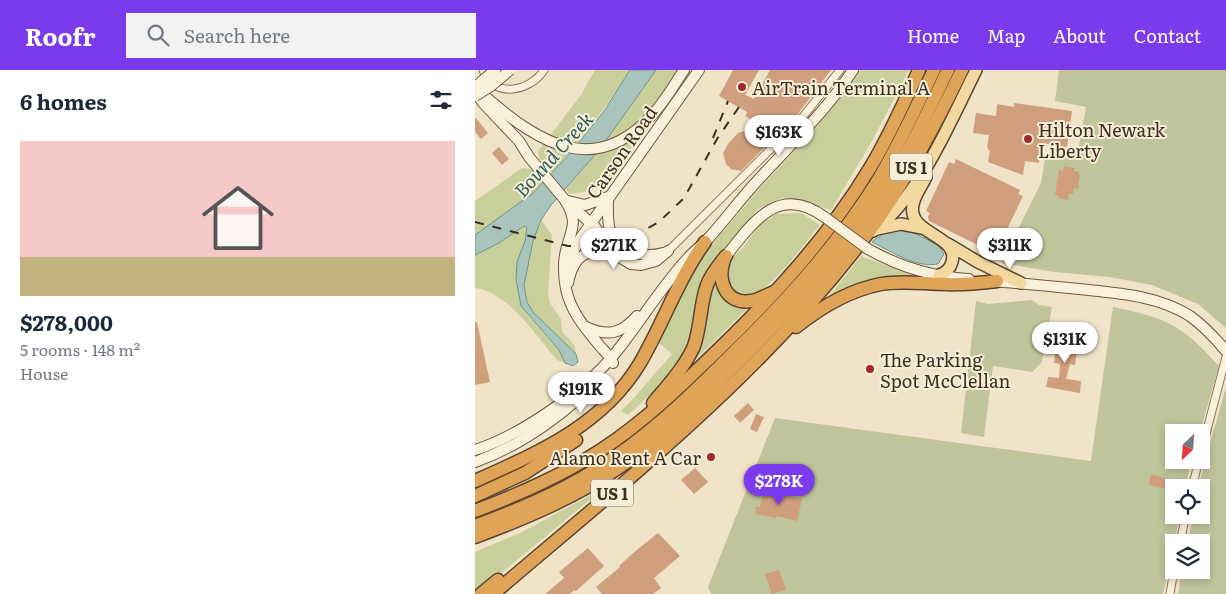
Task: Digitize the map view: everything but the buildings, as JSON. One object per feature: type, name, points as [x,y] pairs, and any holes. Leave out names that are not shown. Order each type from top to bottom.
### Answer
[{"type":"highway","name":"US 1","points":[[475,510],[545,482],[590,457],[632,428],[690,378],[776,291],[828,230],[865,177],[919,70]]},
{"type":"highway","points":[[475,526],[551,495],[606,464],[656,426],[721,365],[800,284],[859,209],[889,161],[934,70]]},
{"type":"highway","points":[[475,545],[521,525],[624,464],[688,412],[757,343],[808,290],[841,251],[885,189],[914,140],[948,70]]},
{"type":"highway","name":"US 1","points":[[493,594],[674,439],[765,351],[866,243],[918,155],[962,70]]},
{"type":"highway","points":[[475,496],[525,473],[568,445],[600,420],[640,362],[689,267],[705,242]]},
{"type":"highway","points":[[726,256],[720,278],[725,290],[731,296],[751,301],[776,291]]},
{"type":"highway","points":[[632,428],[680,370],[689,356],[698,332],[707,285],[715,270],[726,256]]},
{"type":"highway","points":[[765,351],[814,314],[839,299],[862,289],[900,282],[955,284],[997,282]]},
{"type":"highway","points":[[475,481],[563,439],[596,415],[617,394]]},
{"type":"highway","points":[[475,537],[535,514],[569,497]]},
{"type":"highway","points":[[481,594],[578,522]]},
{"type":"main road","points":[[866,243],[875,230],[901,203],[937,150],[976,70]]},
{"type":"main road","points":[[937,150],[912,208],[915,220],[923,228],[978,262],[1021,283]]},
{"type":"main road","points":[[875,230],[901,224],[911,224],[923,228]]},
{"type":"main road","points":[[939,275],[948,270],[953,256],[951,248],[941,240]]},
{"type":"street","points":[[483,70],[485,77],[496,86],[511,89],[531,84],[538,79],[544,70]]},
{"type":"street","points":[[475,91],[495,70]]},
{"type":"street","points":[[475,91],[491,86],[510,70]]},
{"type":"street","points":[[475,91],[515,122],[535,134],[560,146],[571,149],[591,150],[619,142],[640,126],[655,112],[684,70]]},
{"type":"street","name":"Carson Road","points":[[564,271],[575,246],[699,70]]},
{"type":"street","points":[[567,291],[572,268],[583,255],[591,252],[599,252],[636,265],[647,265],[656,261],[801,119],[840,70]]},
{"type":"street","points":[[475,450],[493,443],[543,415],[579,389],[611,359],[688,257],[705,242],[759,179],[820,115],[853,70]]},
{"type":"street","points":[[475,91],[484,104],[519,141],[529,157],[565,200],[572,214],[591,223],[610,250],[619,258]]},
{"type":"street","points":[[565,200],[578,204],[589,204],[608,197],[610,229],[618,243],[632,252],[643,255],[658,255],[667,251]]},
{"type":"street","points":[[726,256],[755,220],[769,210],[785,205],[801,205],[816,211],[894,262],[939,275],[1123,294],[1155,300],[1173,307],[1197,321],[1226,351]]},
{"type":"street","points":[[475,462],[518,442],[553,420],[577,401],[611,367],[613,361],[583,325],[572,308],[567,291],[564,271],[565,254],[578,218]]},
{"type":"street","points":[[583,325],[603,333],[619,330],[629,325],[649,300],[662,290]]},
{"type":"street","points":[[1208,424],[1226,357]]},
{"type":"street","points":[[1170,594],[1172,579]]},
{"type":"green space","points":[[595,70],[630,70],[593,123],[552,173],[539,158],[538,151],[581,95]]},
{"type":"green space","points":[[656,70],[677,70],[630,152],[607,180],[596,188],[569,194],[566,189],[600,149]]},
{"type":"green space","points":[[860,70],[909,70],[871,143],[831,210],[783,198],[758,209],[719,257],[687,352],[665,381],[628,415],[621,411],[672,354],[657,341],[686,284],[710,246],[761,187],[817,127]]},
{"type":"green space","points":[[1059,70],[1226,70],[1226,328],[1198,304],[1152,285],[1109,277],[1054,272],[1001,263],[1041,183],[1045,158],[1056,150],[1078,152],[1086,107],[1055,101]]},
{"type":"green space","points":[[522,168],[532,169],[544,182],[533,193],[475,235],[475,201]]},
{"type":"green space","points":[[801,213],[820,225],[785,268],[764,288],[754,294],[745,296],[731,288],[725,279],[727,262],[743,248],[759,225],[776,214]]},
{"type":"green space","points":[[541,220],[552,235],[548,294],[550,303],[561,319],[562,331],[575,346],[576,354],[537,317],[528,303],[525,294],[527,262]]},
{"type":"green space","points":[[524,226],[527,228],[525,241],[517,262],[516,279],[526,313],[559,350],[565,363],[557,360],[510,306],[487,291],[475,288],[475,255],[499,243]]},
{"type":"green space","points":[[861,256],[917,277],[827,299]]},
{"type":"green space","points":[[715,279],[723,295],[735,303],[748,308],[691,364]]},
{"type":"green space","points":[[1032,300],[1039,305],[1052,307],[1042,362],[1032,372],[993,366],[984,437],[961,433],[976,301],[988,304]]},
{"type":"green space","points":[[1113,307],[1147,315],[1172,325],[1194,341],[1219,366],[1202,424],[1165,424],[1165,469],[1190,469],[1187,479],[1165,479],[1165,524],[1178,524],[1176,534],[1165,534],[1166,579],[1163,594],[711,594],[708,587],[775,418],[1091,461]]},
{"type":"green space","points":[[1226,387],[1226,594],[1178,594],[1180,579],[1210,579],[1210,534],[1189,534],[1191,524],[1210,524],[1210,479],[1200,479],[1203,469],[1210,469],[1210,444]]},
{"type":"green space","points":[[604,488],[475,594],[475,552],[522,532]]},
{"type":"water","points":[[630,70],[656,70],[600,149],[551,205],[541,220],[533,241],[524,285],[527,302],[533,312],[576,354],[578,362],[573,366],[565,363],[559,350],[521,306],[516,279],[517,262],[525,241],[527,228],[524,226],[499,243],[475,255],[475,235],[533,193],[574,149],[604,111]]},
{"type":"water","points":[[907,229],[939,246],[944,254],[938,264],[921,264],[872,242],[888,232]]},
{"type":"railway","points":[[713,138],[728,101]]},
{"type":"railway","points":[[475,222],[568,246],[603,245],[632,237],[659,222],[684,198],[717,139],[739,107]]},
{"type":"place","name":"AirTrain Terminal A","points":[[742,87]]},
{"type":"place","name":"Hilton Newark Liberty","points":[[1028,139]]},
{"type":"place","name":"The Parking Spot McClellan","points":[[870,369]]},
{"type":"place","name":"Alamo Rent A Car","points":[[711,457]]},
{"type":"water label","name":"Bound Creek","points":[[553,154]]}]
